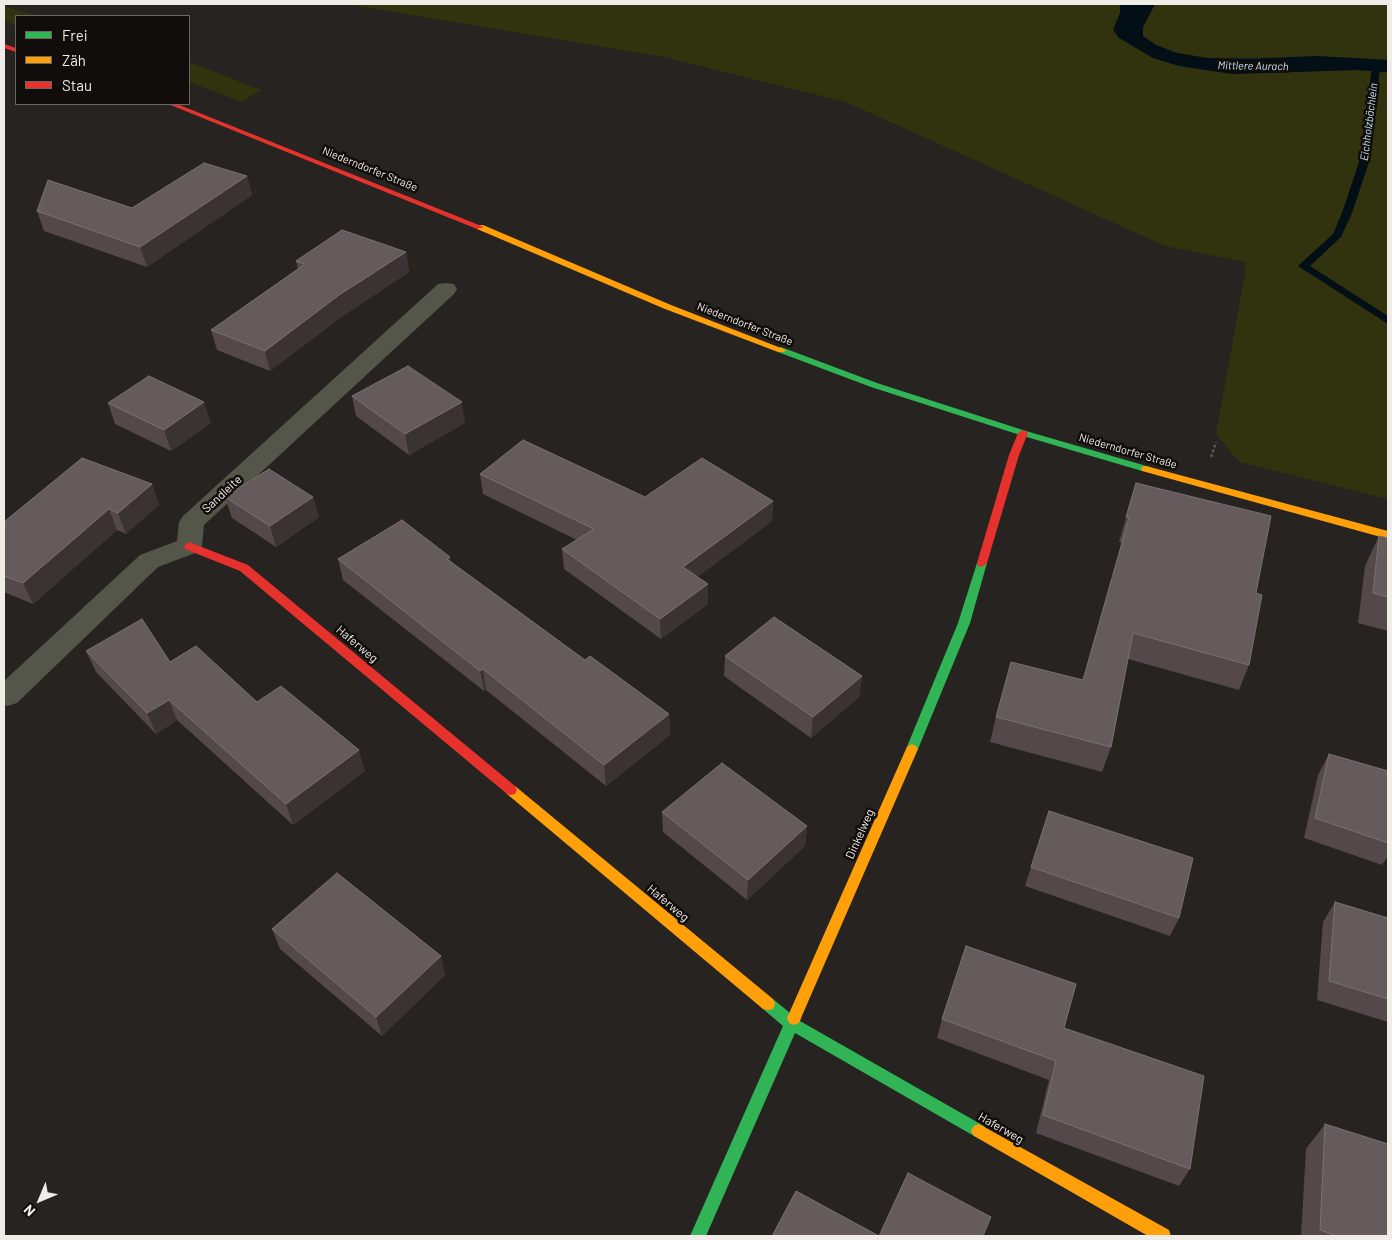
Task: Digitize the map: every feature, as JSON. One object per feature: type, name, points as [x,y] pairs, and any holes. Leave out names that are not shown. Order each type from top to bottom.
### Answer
[{"type":"street","name":"Niederndorfer Straße","points":[[174,105],[483,228],[668,307],[763,345],[874,385],[1023,433],[1200,485],[1388,535]]},
{"type":"street","name":"Sandleite","points":[[189,546],[192,522],[446,289]]},
{"type":"street","name":"Dinkelweg","points":[[698,1236],[928,712],[964,623],[1014,454],[1023,433]]},
{"type":"street","points":[[7,695],[149,560],[189,546]]},
{"type":"street","name":"Haferweg","points":[[189,546],[244,568],[792,1024],[1162,1236]]},
{"type":"green space","points":[[346,4],[1120,4],[1120,13],[1113,29],[1232,74],[1355,70],[1388,72],[1388,499],[1239,462],[1216,434],[1245,273],[1245,262],[1165,246],[846,102],[664,57]]},
{"type":"green space","points":[[1155,4],[1388,4],[1388,60],[1345,57],[1207,58],[1177,53],[1156,45],[1143,36],[1143,27]]},
{"type":"green space","points":[[4,6],[36,15],[15,15],[15,25],[4,21]]},
{"type":"green space","points":[[190,62],[261,90],[242,102],[190,82]]},
{"type":"water","name":"Mittlere Aurach","points":[[1120,4],[1155,4],[1143,27],[1143,36],[1156,45],[1177,53],[1207,58],[1248,59],[1317,56],[1388,60],[1388,72],[1355,70],[1232,74],[1179,66],[1153,58],[1119,38],[1113,30],[1120,13]]},
{"type":"building","points":[[204,163],[247,176],[140,247],[37,211],[48,180],[132,208]]},
{"type":"building","points":[[342,230],[406,252],[339,295],[265,351],[211,330],[305,264],[296,261]]},
{"type":"building","points":[[408,366],[462,402],[405,434],[352,396]]},
{"type":"building","points":[[149,376],[204,402],[164,430],[108,403]]},
{"type":"building","points":[[523,440],[645,497],[702,458],[773,501],[683,567],[708,584],[660,619],[562,549],[594,529],[480,474]]},
{"type":"building","points":[[82,458],[152,484],[118,513],[109,509],[23,583],[4,576],[4,522]]},
{"type":"building","points":[[269,469],[313,497],[270,526],[225,497]]},
{"type":"building","points":[[1136,483],[1271,516],[1256,593],[1262,595],[1249,665],[1133,633],[1111,747],[996,717],[1011,662],[1083,680],[1129,518],[1126,517]]},
{"type":"building","points":[[402,520],[450,557],[447,559],[585,660],[590,656],[669,714],[604,765],[483,669],[480,671],[338,559]]},
{"type":"building","points":[[1379,536],[1388,538],[1388,597],[1373,593]]},
{"type":"building","points":[[774,617],[862,676],[813,717],[725,656]]},
{"type":"building","points":[[142,619],[170,662],[196,646],[257,702],[281,686],[359,750],[286,804],[169,700],[147,713],[86,651]]},
{"type":"building","points":[[1329,754],[1388,771],[1388,843],[1315,818]]},
{"type":"building","points":[[722,763],[807,826],[748,880],[662,812]]},
{"type":"building","points":[[1049,811],[1193,858],[1179,918],[1031,867]]},
{"type":"building","points":[[337,873],[441,956],[376,1017],[272,929]]},
{"type":"building","points":[[1335,902],[1388,918],[1388,999],[1329,981]]},
{"type":"building","points":[[966,946],[1076,984],[1064,1028],[1204,1076],[1190,1169],[1043,1115],[1056,1061],[942,1019]]},
{"type":"building","points":[[1325,1124],[1388,1144],[1388,1236],[1337,1236],[1320,1230]]},
{"type":"building","points":[[908,1173],[991,1217],[983,1236],[879,1236]]},
{"type":"building","points":[[796,1191],[879,1236],[772,1236]]},
{"type":"waterway","name":"Eichholzbächlein","points":[[1376,67],[1365,159],[1347,213],[1337,235],[1303,266],[1388,321]]},
{"type":"traffic: fast","points":[[781,350],[874,385],[1023,433],[1146,469]]},
{"type":"traffic: fast","points":[[912,749],[964,623],[982,563]]},
{"type":"traffic: fast","points":[[768,1004],[792,1024],[979,1131]]},
{"type":"traffic: fast","points":[[698,1236],[794,1018]]},
{"type":"traffic: slow","points":[[480,227],[668,307],[781,350]]},
{"type":"traffic: slow","points":[[1146,469],[1388,535]]},
{"type":"traffic: slow","points":[[794,1018],[912,749]]},
{"type":"traffic: slow","points":[[511,790],[768,1004]]},
{"type":"traffic: slow","points":[[979,1131],[1163,1236]]},
{"type":"traffic: jam","points":[[4,46],[15,50]]},
{"type":"traffic: jam","points":[[174,105],[480,227]]},
{"type":"traffic: jam","points":[[982,563],[1014,455],[1023,433]]},
{"type":"traffic: jam","points":[[189,546],[244,568],[511,790]]}]
